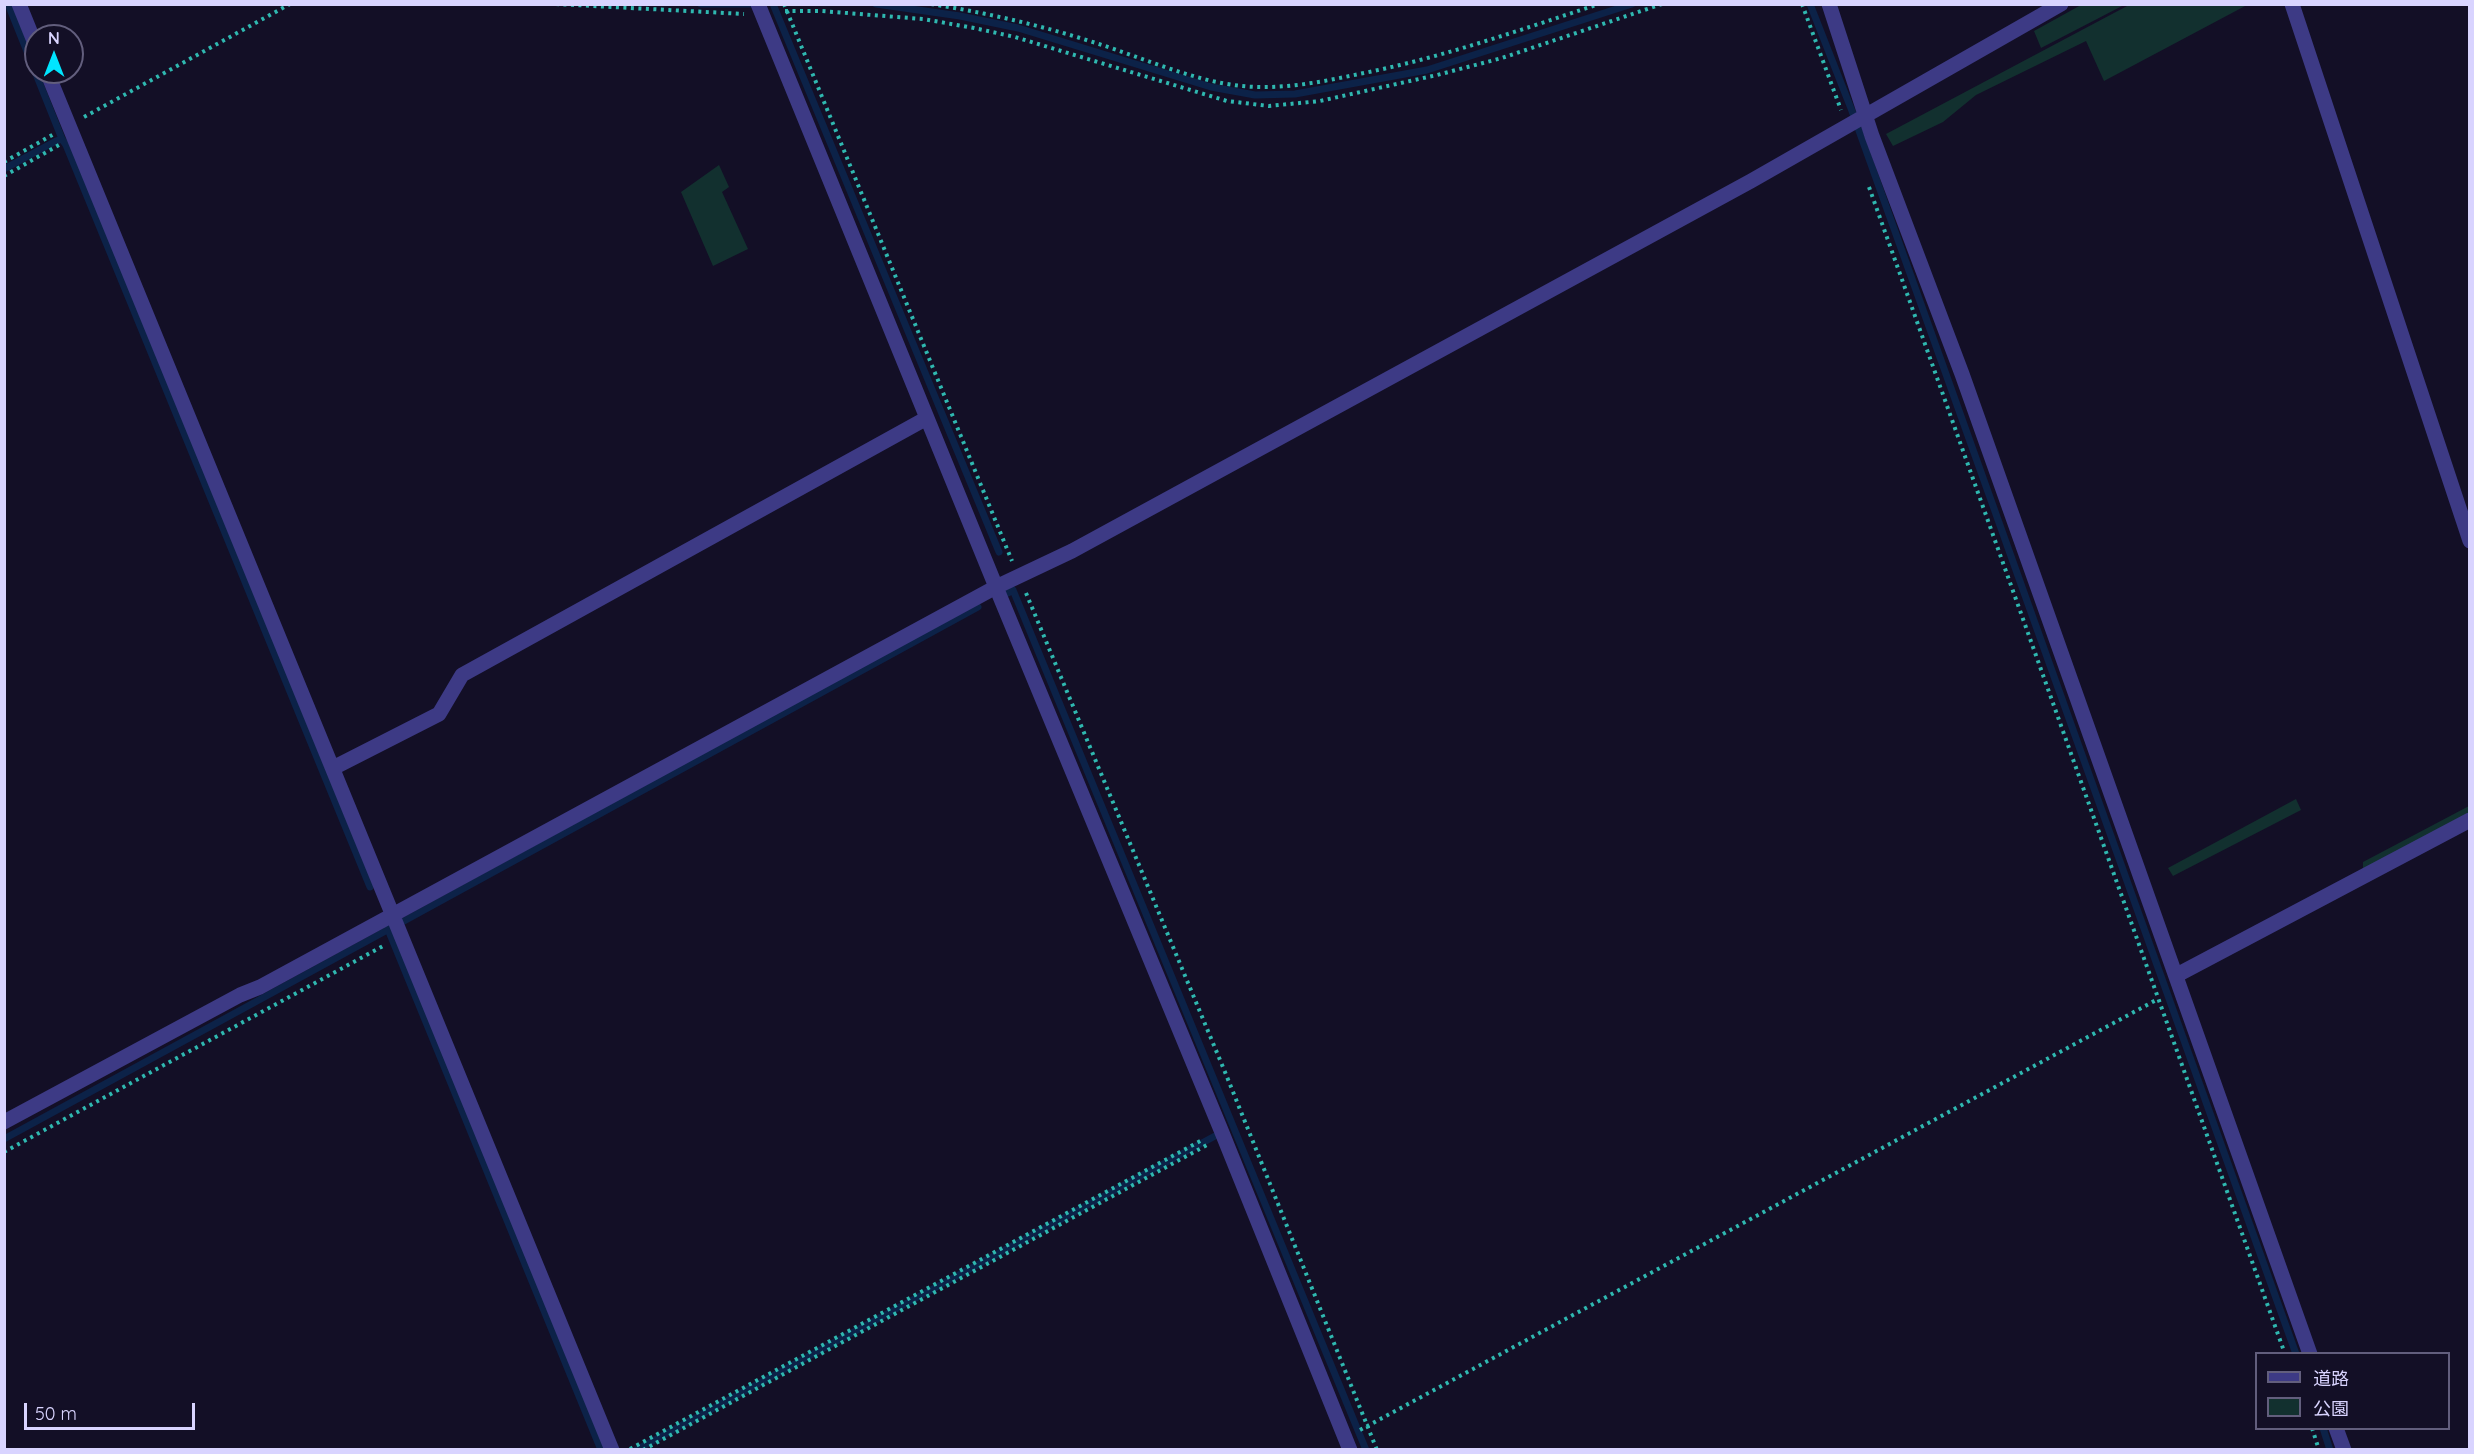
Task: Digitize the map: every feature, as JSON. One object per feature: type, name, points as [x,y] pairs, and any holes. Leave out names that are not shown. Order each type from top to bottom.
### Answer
[{"type":"street","points":[[19,4],[27,24]]},
{"type":"street","points":[[1829,4],[1856,120],[1872,135],[1962,374],[2310,1352]]},
{"type":"street","points":[[4,1122],[240,995],[260,987],[392,917],[996,587],[1072,551],[1751,181],[2061,4]]},
{"type":"street","points":[[2292,4],[2469,541]]},
{"type":"street","points":[[760,10],[1350,1449]]},
{"type":"street","points":[[51,84],[64,129],[333,768],[392,917],[612,1449]]},
{"type":"street","points":[[333,768],[439,714],[462,675],[927,418]]},
{"type":"street","points":[[2177,975],[2469,820]]},
{"type":"street","points":[[2338,1430],[2344,1449]]},
{"type":"path","points":[[4,162],[290,4]]},
{"type":"path","points":[[555,4],[760,10]]},
{"type":"path","points":[[784,4],[784,12],[1225,1072],[1366,1427],[1377,1449]]},
{"type":"path","points":[[931,4],[983,12],[1085,39],[1210,80],[1242,86],[1281,87],[1408,64],[1599,4]]},
{"type":"path","points":[[784,12],[821,11],[923,19],[1015,38],[1227,101],[1269,106],[1320,101],[1437,75],[1502,58],[1662,4]]},
{"type":"path","points":[[1802,4],[1856,120]]},
{"type":"path","points":[[1867,181],[2286,1352]]},
{"type":"path","points":[[4,1152],[383,946],[389,946]]},
{"type":"path","points":[[1366,1427],[2158,999]]},
{"type":"path","points":[[629,1449],[1222,1133]]},
{"type":"path","points":[[643,1449],[1222,1133]]},
{"type":"path","points":[[2313,1430],[2319,1449]]},
{"type":"green space","points":[[2081,5],[2124,5],[2041,48],[2034,31]]},
{"type":"green space","points":[[2129,5],[2247,5],[2104,81],[2086,41],[1976,95],[1943,122],[1893,146],[1886,134]]},
{"type":"green space","points":[[719,165],[729,187],[722,192],[748,249],[713,266],[681,192]]},
{"type":"green space","points":[[2296,799],[2301,810],[2173,876],[2168,868]]},
{"type":"green space","points":[[2469,806],[2469,816],[2363,872],[2363,862]]},
{"type":"waterway","points":[[8,4],[62,139]]},
{"type":"waterway","points":[[701,4],[751,4]]},
{"type":"waterway","points":[[773,4],[999,552]]},
{"type":"waterway","points":[[876,4],[960,16],[1018,28],[1211,87],[1255,95],[1295,94],[1427,70],[1632,4]]},
{"type":"waterway","points":[[1810,4],[1852,111],[2295,1352]]},
{"type":"waterway","points":[[4,169],[56,141],[62,139],[66,145],[370,887]]},
{"type":"waterway","points":[[1008,593],[1013,590],[1366,1450]]},
{"type":"waterway","points":[[404,921],[978,607]]},
{"type":"waterway","points":[[387,927],[601,1450]]},
{"type":"waterway","points":[[4,1139],[391,928]]},
{"type":"waterway","points":[[636,1450],[1215,1136]]},
{"type":"waterway","points":[[2324,1430],[2330,1450]]}]
